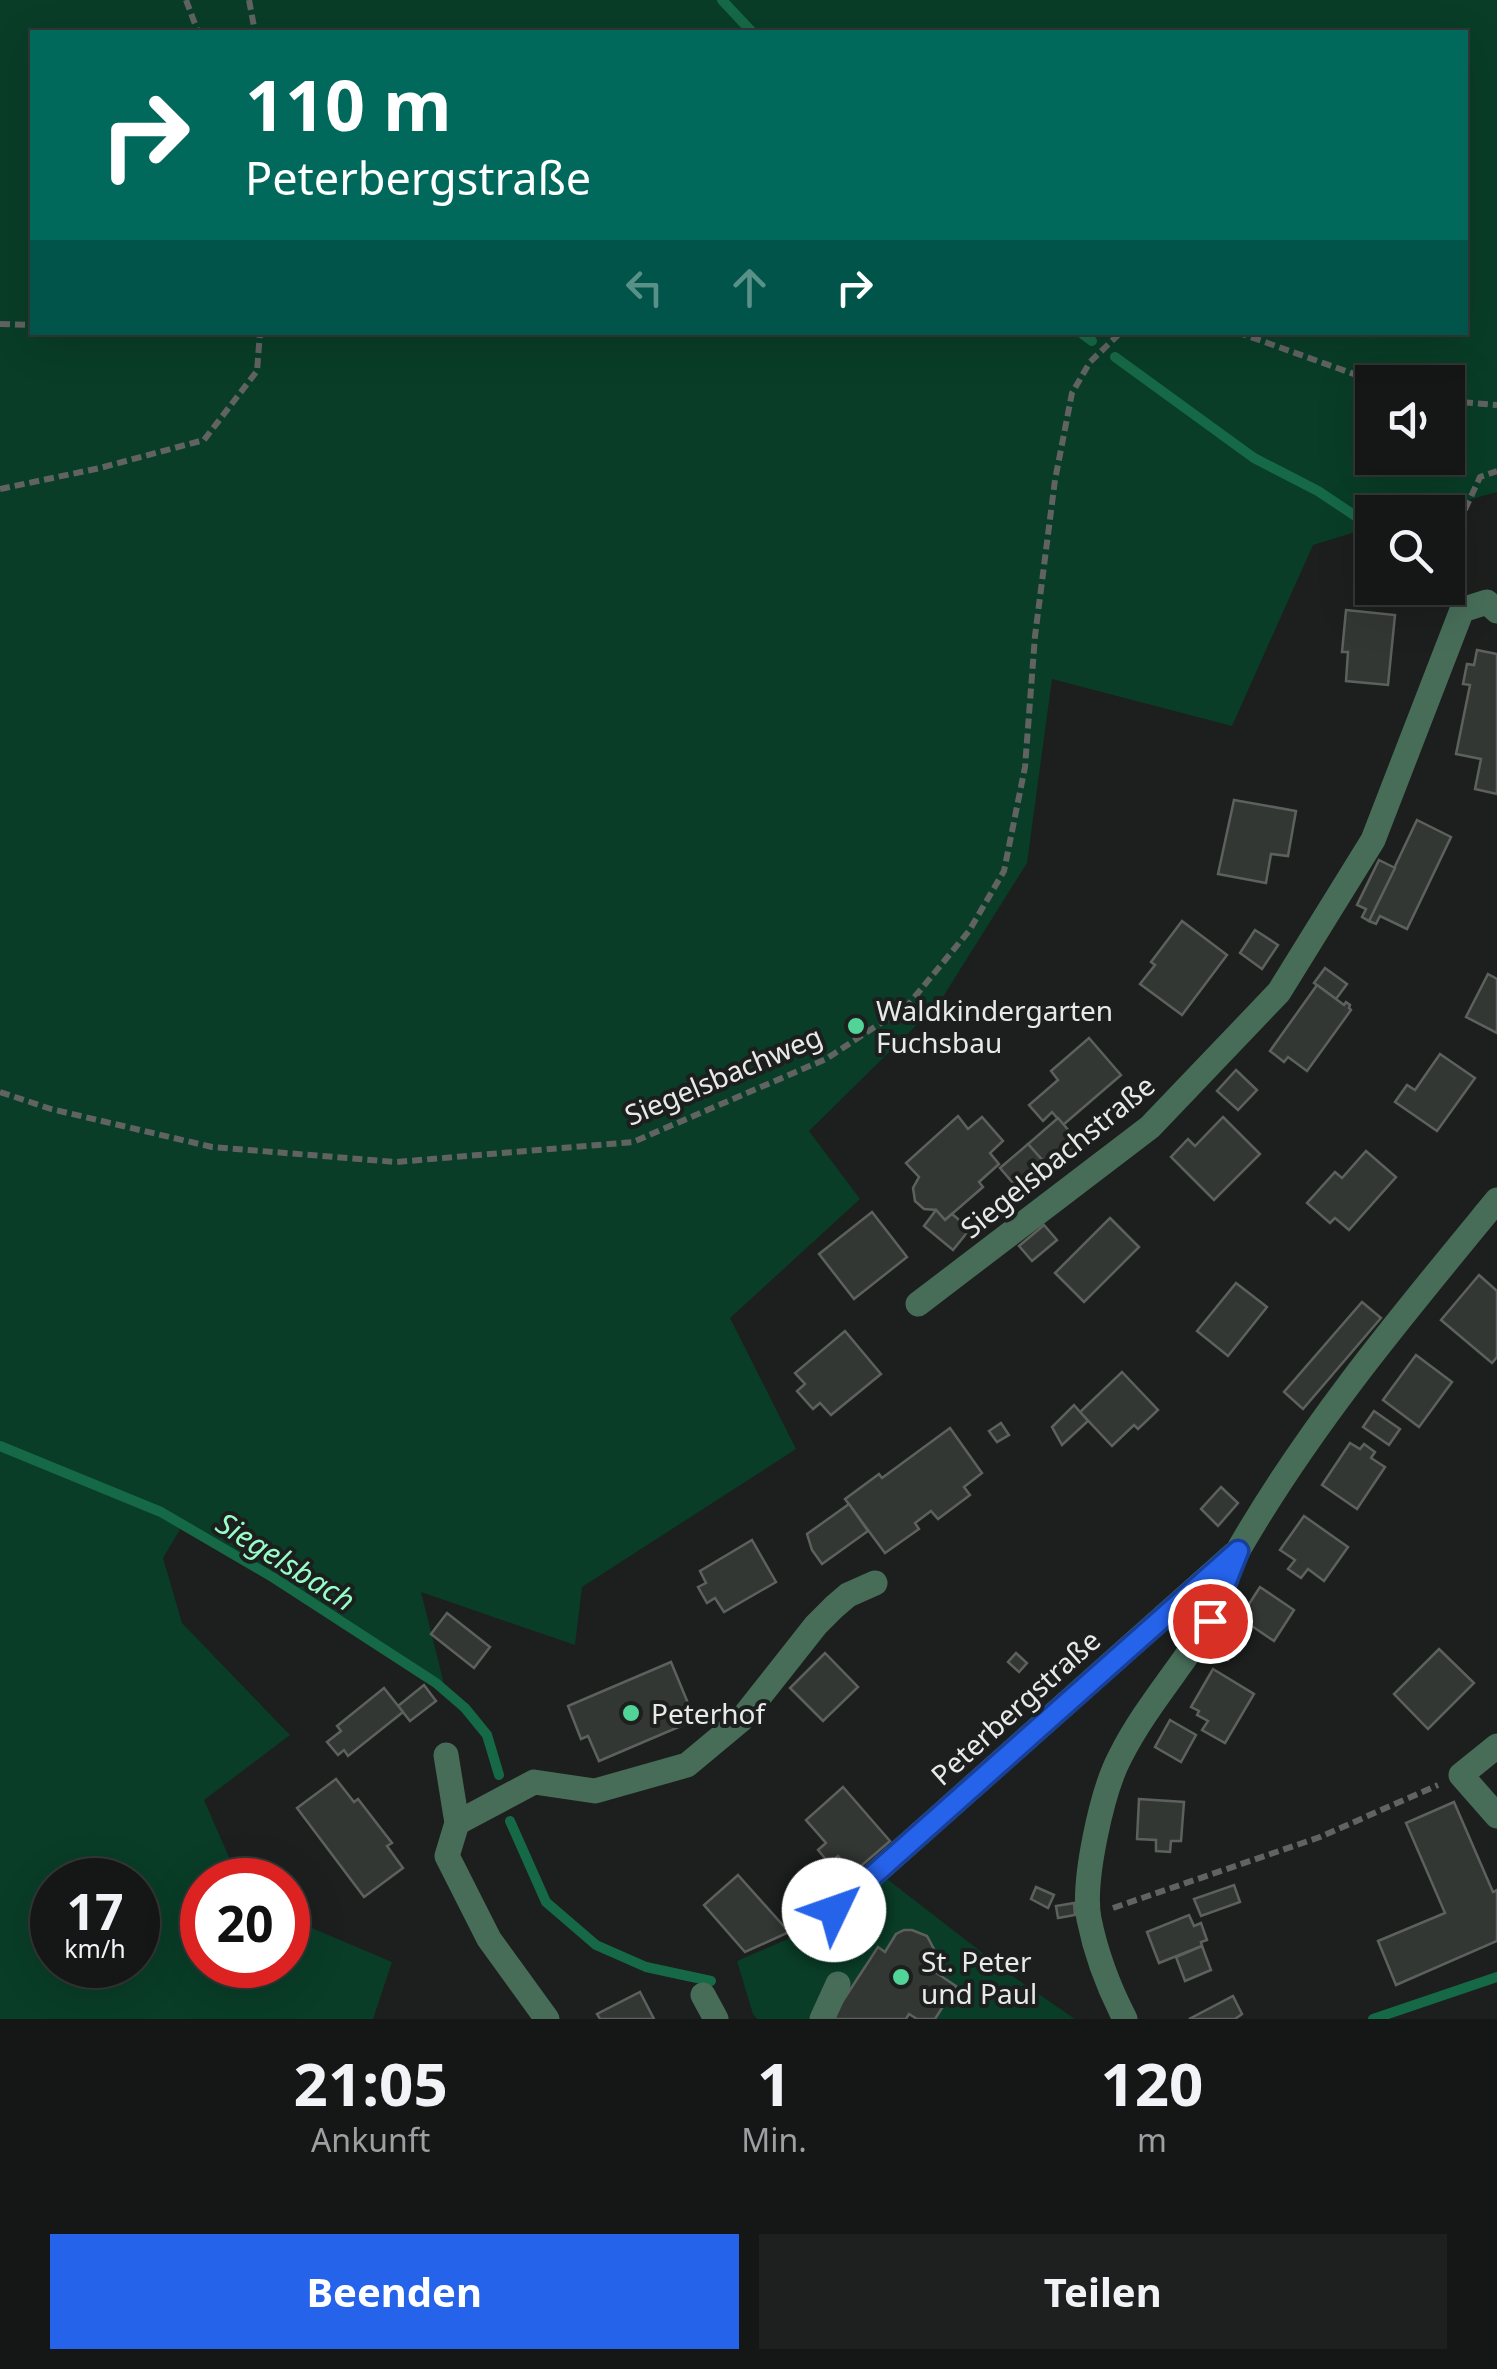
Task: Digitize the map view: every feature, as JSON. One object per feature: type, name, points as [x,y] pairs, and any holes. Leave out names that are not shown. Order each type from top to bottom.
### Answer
[{"type":"street","points":[[1462,610],[1487,602],[1497,610]]},
{"type":"street","name":"Siegelsbachstraße","points":[[918,1304],[1150,1127],[1279,992],[1373,840],[1462,610]]},
{"type":"street","name":"Peterbergstraße","points":[[1125,2019],[1109,1987],[1088,1916],[1098,1821],[1118,1759],[1210,1621],[1238,1551],[1313,1432],[1497,1200]]},
{"type":"street","name":"Peterbergstraße","points":[[834,1910],[1238,1551]]},
{"type":"street","points":[[457,1822],[534,1782],[596,1791],[688,1765],[741,1720],[834,1607],[848,1595],[874,1583]]},
{"type":"street","points":[[1497,1746],[1462,1775],[1497,1816]]},
{"type":"street","points":[[446,1755],[457,1822],[447,1856],[488,1939],[548,2019]]},
{"type":"street","points":[[822,2019],[838,1984]]},
{"type":"street","points":[[703,1996],[716,2019]]},
{"type":"path","points":[[186,0],[197,30]]},
{"type":"path","points":[[249,0],[254,30]]},
{"type":"path","points":[[0,324],[30,326]]},
{"type":"path","points":[[0,489],[204,440],[257,371],[260,335]]},
{"type":"path","name":"Siegelsbachweg","points":[[0,1092],[212,1147],[396,1162],[633,1142],[826,1059],[908,1005],[970,931],[1004,871],[1025,767],[1035,636],[1055,480],[1072,393],[1090,362],[1118,335]]},
{"type":"path","points":[[1245,335],[1355,374]]},
{"type":"path","points":[[1465,403],[1497,406]]},
{"type":"path","points":[[1462,610],[1462,516],[1480,478],[1497,470]]},
{"type":"path","points":[[1088,1916],[1320,1837],[1462,1775]]},
{"type":"green space","points":[[0,0],[1497,0],[1497,492],[1465,501],[1465,495],[1355,495],[1355,532],[1313,545],[1232,726],[1052,679],[1027,863],[939,1003],[809,1131],[860,1199],[730,1318],[796,1449],[582,1587],[575,1645],[421,1592],[446,1692],[182,1526],[163,1558],[182,1623],[290,1735],[204,1800],[229,1858],[180,1858],[180,1988],[310,1988],[310,1927],[392,1962],[373,2019],[0,2019]]},
{"type":"green space","points":[[887,1879],[1075,2019],[935,2019],[956,1986],[929,1968],[935,1959],[932,1944],[923,1934],[911,1930],[896,1934],[885,1952],[878,1948],[831,2019],[757,2019],[737,1961],[827,1922]]},
{"type":"building","points":[[1346,610],[1395,615],[1388,685],[1346,681],[1348,652],[1342,652]]},
{"type":"building","points":[[1477,650],[1497,654],[1497,794],[1475,789],[1481,759],[1456,754],[1470,685],[1463,684],[1467,664],[1474,665]]},
{"type":"building","points":[[1234,800],[1296,811],[1288,856],[1271,854],[1266,883],[1218,874]]},
{"type":"building","points":[[1417,820],[1451,837],[1407,929],[1380,916],[1376,924],[1369,921]]},
{"type":"building","points":[[1379,860],[1395,868],[1369,921],[1362,917],[1366,909],[1357,905]]},
{"type":"building","points":[[1182,921],[1227,955],[1182,1015],[1140,984],[1155,965],[1151,962]]},
{"type":"building","points":[[1255,930],[1278,945],[1262,969],[1240,953]]},
{"type":"building","points":[[1325,968],[1347,984],[1336,999],[1314,983]]},
{"type":"building","points":[[1488,974],[1497,979],[1497,1033],[1466,1017]]},
{"type":"building","points":[[1317,985],[1344,1005],[1346,1002],[1351,1010],[1307,1071],[1288,1057],[1284,1062],[1270,1051]]},
{"type":"building","points":[[1089,1038],[1121,1075],[1063,1125],[1052,1112],[1043,1121],[1029,1105],[1058,1080],[1051,1071]]},
{"type":"building","points":[[1440,1054],[1475,1078],[1437,1131],[1395,1102],[1407,1085],[1415,1090]]},
{"type":"building","points":[[1236,1070],[1257,1090],[1238,1110],[1217,1091]]},
{"type":"building","points":[[958,1116],[968,1129],[982,1117],[1003,1141],[990,1153],[999,1164],[979,1182],[983,1187],[945,1220],[936,1210],[924,1209],[915,1201],[913,1188],[919,1177],[906,1163]]},
{"type":"building","points":[[1223,1117],[1260,1154],[1214,1200],[1171,1157],[1188,1139],[1195,1146]]},
{"type":"building","points":[[1058,1118],[1082,1146],[1052,1171],[1028,1144]]},
{"type":"building","points":[[1028,1144],[1052,1171],[1024,1196],[1000,1168]]},
{"type":"building","points":[[1366,1151],[1396,1177],[1349,1230],[1335,1218],[1330,1223],[1307,1203],[1335,1172],[1342,1178]]},
{"type":"building","points":[[936,1210],[945,1220],[952,1214],[970,1229],[953,1250],[924,1226]]},
{"type":"building","points":[[872,1212],[907,1257],[854,1299],[819,1254]]},
{"type":"building","points":[[1110,1218],[1139,1247],[1084,1302],[1055,1273]]},
{"type":"building","points":[[1044,1225],[1057,1240],[1032,1261],[1019,1246]]},
{"type":"building","points":[[1479,1275],[1497,1291],[1497,1357],[1492,1363],[1441,1320]]},
{"type":"building","points":[[1236,1283],[1267,1307],[1228,1356],[1197,1331]]},
{"type":"building","points":[[1362,1302],[1381,1318],[1303,1409],[1284,1392]]},
{"type":"building","points":[[845,1331],[881,1374],[831,1415],[820,1403],[813,1409],[797,1391],[805,1384],[795,1373]]},
{"type":"building","points":[[1416,1355],[1452,1382],[1419,1427],[1383,1400]]},
{"type":"building","points":[[1122,1372],[1158,1410],[1112,1446],[1080,1412]]},
{"type":"building","points":[[1074,1405],[1088,1421],[1062,1445],[1052,1427]]},
{"type":"building","points":[[1374,1411],[1400,1429],[1389,1445],[1363,1427]]},
{"type":"building","points":[[1001,1423],[1009,1435],[997,1442],[989,1431]]},
{"type":"building","points":[[950,1428],[982,1473],[964,1487],[970,1495],[938,1519],[931,1511],[915,1523],[919,1529],[885,1553],[845,1499],[879,1474],[882,1478]]},
{"type":"building","points":[[1350,1443],[1360,1449],[1364,1444],[1375,1452],[1371,1458],[1385,1467],[1357,1509],[1322,1485]]},
{"type":"building","points":[[1221,1487],[1238,1503],[1218,1526],[1201,1509]]},
{"type":"building","points":[[849,1504],[868,1531],[822,1564],[807,1534]]},
{"type":"building","points":[[1304,1516],[1348,1547],[1324,1581],[1308,1569],[1301,1578],[1288,1569],[1295,1560],[1280,1550]]},
{"type":"building","points":[[752,1540],[776,1582],[724,1612],[715,1598],[707,1603],[698,1587],[706,1583],[700,1571]]},
{"type":"building","points":[[1260,1587],[1294,1610],[1274,1641],[1240,1618]]},
{"type":"building","points":[[447,1613],[490,1647],[474,1668],[431,1634]]},
{"type":"building","points":[[1216,1638],[1235,1649],[1228,1660],[1210,1649]]},
{"type":"building","points":[[1439,1649],[1474,1683],[1428,1729],[1394,1694]]},
{"type":"building","points":[[825,1653],[858,1687],[823,1721],[790,1688]]},
{"type":"building","points":[[1016,1653],[1027,1663],[1019,1672],[1008,1662]]},
{"type":"building","name":"Peterhof","points":[[671,1662],[695,1720],[599,1761],[588,1736],[581,1739],[568,1706]]},
{"type":"building","points":[[1213,1669],[1254,1694],[1225,1743],[1202,1730],[1208,1721],[1191,1707]]},
{"type":"building","points":[[424,1685],[436,1701],[410,1721],[398,1706]]},
{"type":"building","points":[[384,1688],[403,1712],[348,1756],[344,1750],[338,1755],[327,1742],[341,1731],[337,1726]]},
{"type":"building","points":[[1170,1720],[1196,1735],[1181,1762],[1155,1747]]},
{"type":"building","points":[[336,1779],[354,1802],[358,1799],[392,1843],[387,1846],[403,1868],[364,1897],[297,1808]]},
{"type":"building","points":[[843,1787],[890,1841],[853,1873],[838,1856],[829,1863],[818,1850],[826,1843],[806,1820]]},
{"type":"building","points":[[1139,1799],[1184,1802],[1181,1841],[1171,1841],[1170,1852],[1156,1851],[1156,1840],[1137,1839]]},
{"type":"building","points":[[1454,1802],[1493,1892],[1497,1890],[1497,1941],[1396,1985],[1378,1941],[1445,1913],[1406,1823]]},
{"type":"building","points":[[738,1875],[789,1932],[745,1952],[704,1905]]},
{"type":"building","points":[[1234,1885],[1240,1902],[1201,1916],[1194,1899]]},
{"type":"building","points":[[1036,1887],[1054,1895],[1048,1908],[1031,1899]]},
{"type":"building","points":[[1074,1903],[1075,1915],[1058,1918],[1056,1906]]},
{"type":"building","points":[[1189,1915],[1194,1926],[1201,1923],[1207,1940],[1201,1942],[1202,1946],[1159,1963],[1147,1932]]},
{"type":"building","name":"St. Peter und Paul","points":[[904,1930],[927,1936],[935,1951],[929,1968],[956,1986],[935,2019],[917,2019],[909,2014],[906,2019],[831,2019],[878,1947],[885,1952],[896,1934]]},
{"type":"building","points":[[1202,1946],[1211,1970],[1185,1981],[1176,1957]]},
{"type":"building","points":[[640,1992],[654,2019],[600,2019],[597,2014]]},
{"type":"building","points":[[1233,1996],[1242,2014],[1235,2019],[1189,2019]]},
{"type":"waterway","points":[[722,0],[750,30]]},
{"type":"waterway","points":[[1084,335],[1092,341]]},
{"type":"waterway","points":[[1115,357],[1254,458],[1318,491],[1355,516]]},
{"type":"waterway","name":"Siegelsbach","points":[[0,1446],[161,1512],[274,1578],[436,1683],[465,1708],[487,1735],[499,1775]]},
{"type":"waterway","name":"Siegelsbach","points":[[510,1821],[546,1902],[596,1945],[646,1967],[711,1981]]},
{"type":"waterway","points":[[1373,2019],[1497,1977]]},
{"type":"place","name":"Waldkindergarten Fuchsbau","points":[[856,1026]]},
{"type":"place","name":"Peterhof","points":[[631,1713]]},
{"type":"place","name":"St. Peter und Paul","points":[[901,1977]]},
{"type":"route","points":[[834,1910],[1238,1551],[1210,1621]]}]
